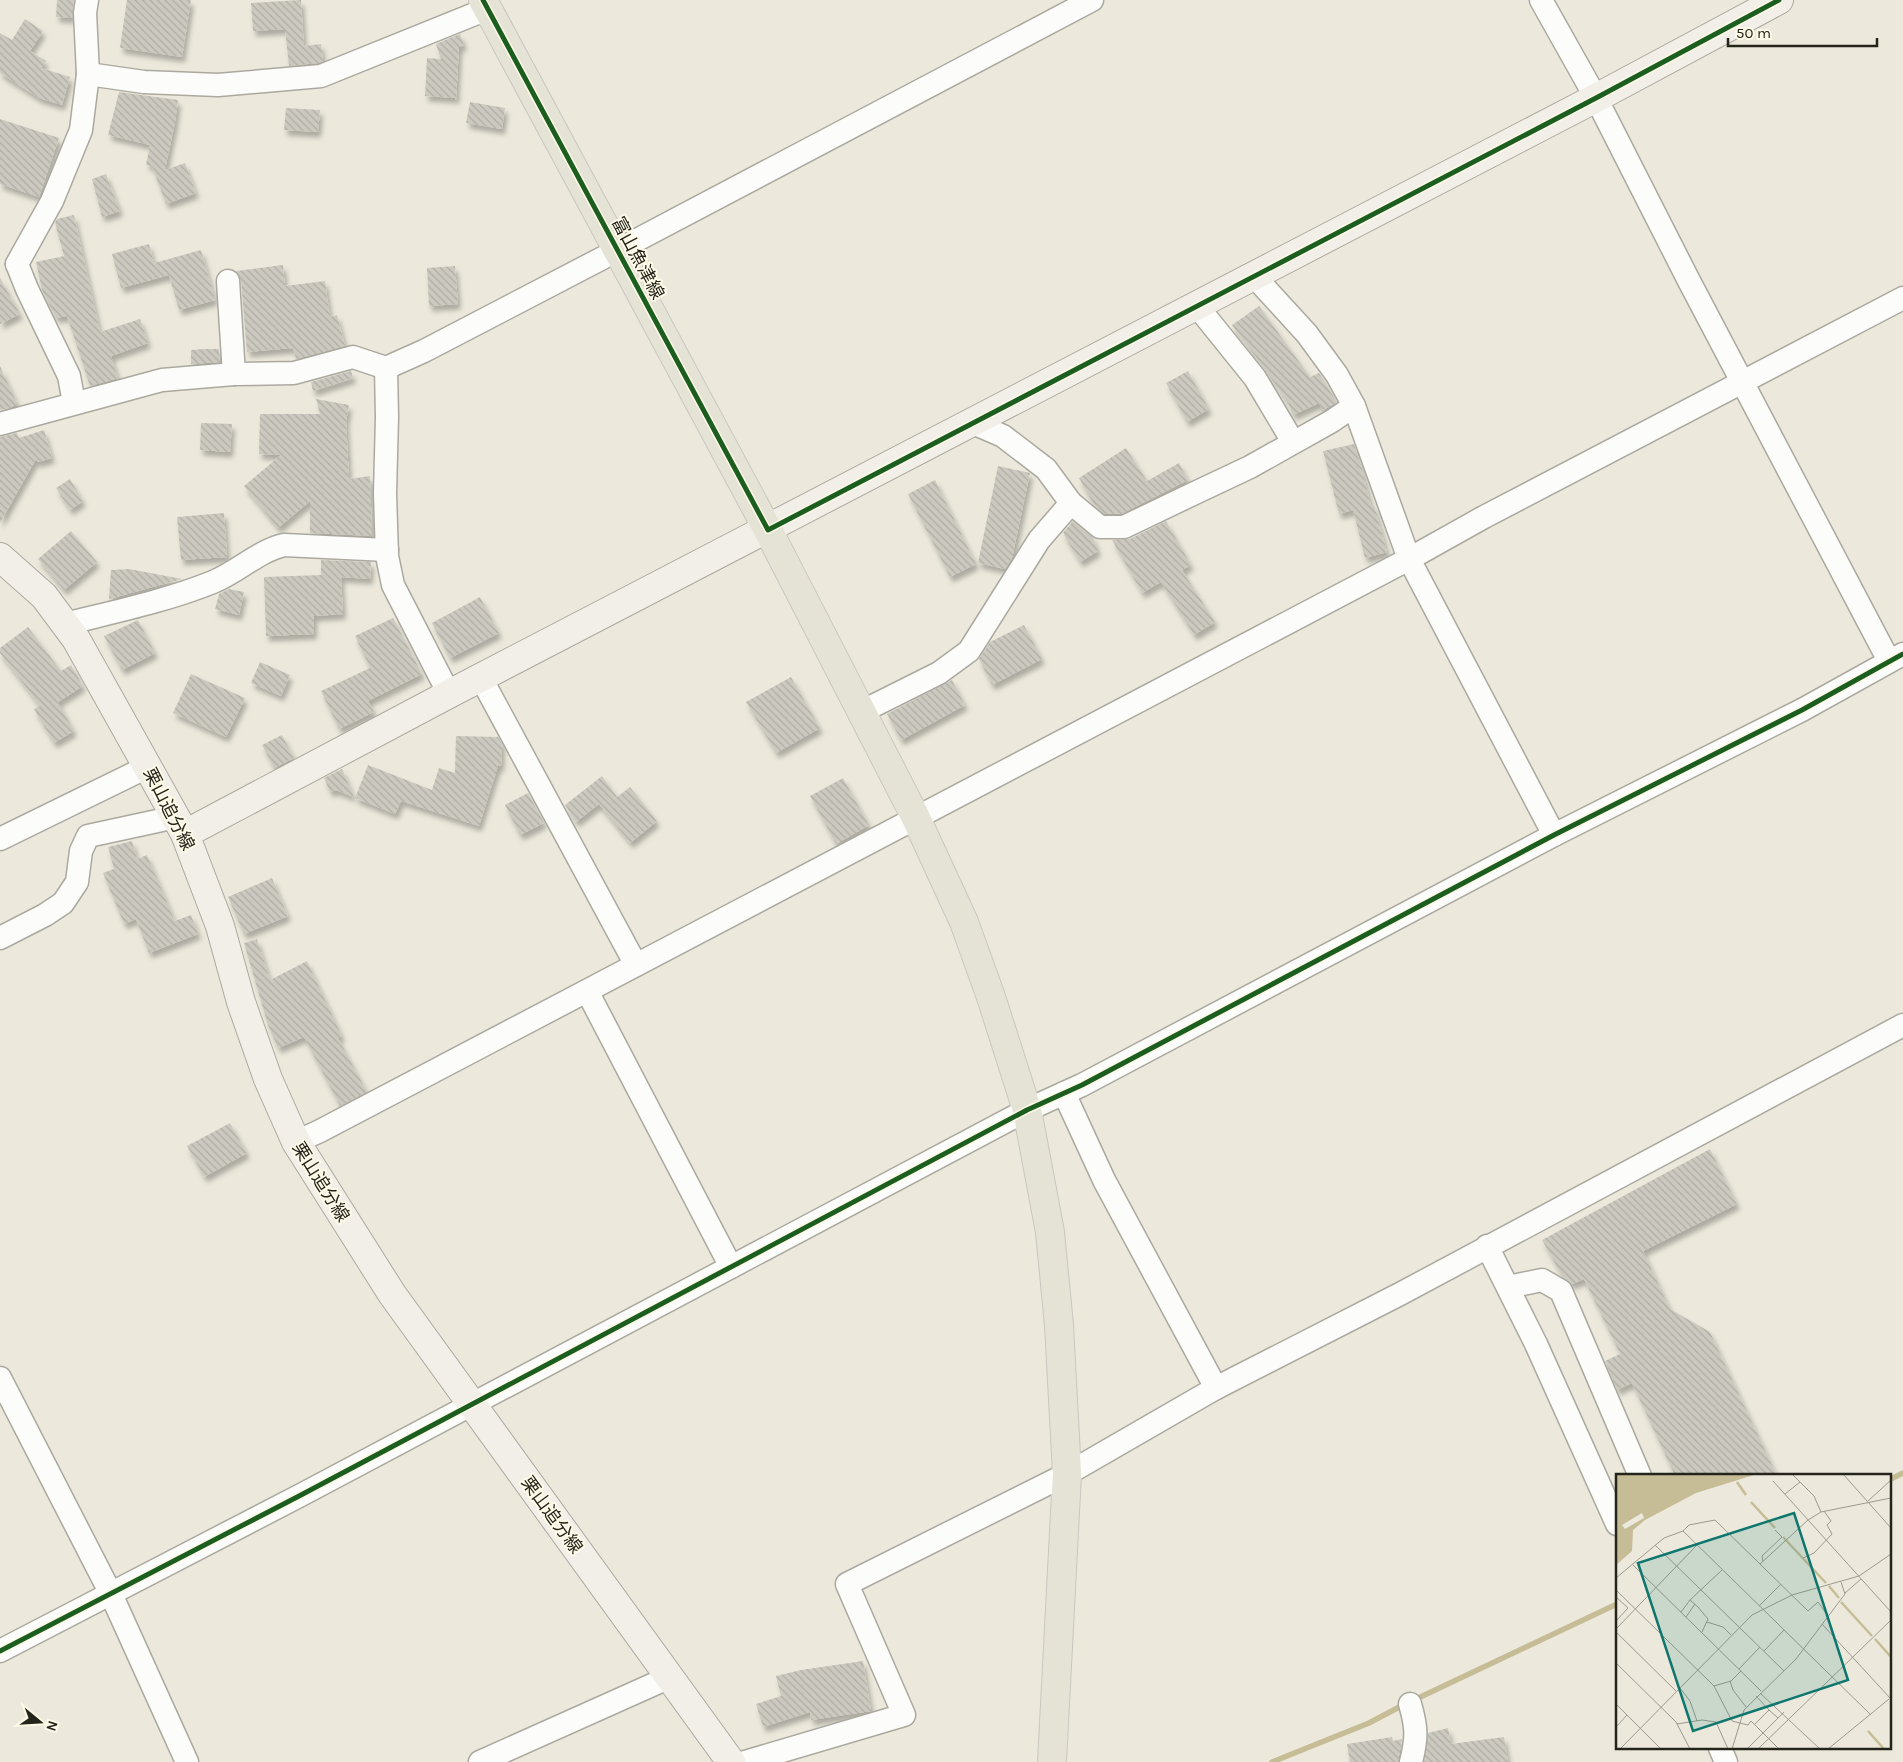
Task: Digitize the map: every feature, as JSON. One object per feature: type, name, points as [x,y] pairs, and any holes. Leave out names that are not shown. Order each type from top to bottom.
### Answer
[{"type":"main road","name":"富山魚津線","points":[[485,5],[768,530],[862,712],[916,818],[964,922],[991,997],[1027,1110],[1050,1232],[1059,1325],[1067,1474],[1052,1762]]},
{"type":"street","points":[[74,403],[69,376],[27,289],[9,265],[52,201],[80,130],[88,74],[85,13],[87,0]]},
{"type":"street","points":[[0,424],[162,380],[234,374],[294,373],[353,357],[386,368],[618,250],[1092,0]]},
{"type":"street","points":[[0,1651],[1027,1110],[1064,1093],[1554,835],[1802,710],[1896,657],[1743,382],[1596,98],[1541,0]]},
{"type":"street","points":[[0,938],[64,903],[77,882],[81,851],[88,836],[162,820],[180,824],[449,694],[768,530],[1596,98],[1779,0]]},
{"type":"street","points":[[88,74],[144,82],[218,85],[320,76],[485,5]]},
{"type":"street","points":[[1254,276],[1307,334],[1337,374],[1354,406],[1409,559],[1554,835]]},
{"type":"street","points":[[228,281],[234,374]]},
{"type":"street","points":[[296,1142],[1903,298]]},
{"type":"street","points":[[1197,306],[1254,378],[1293,442]]},
{"type":"street","points":[[386,368],[385,493],[387,550],[393,585],[449,694]]},
{"type":"street","points":[[973,423],[1003,436],[1046,469],[1071,503],[1100,527],[1124,527],[1250,467],[1332,421],[1354,406]]},
{"type":"street","points":[[862,712],[939,673],[969,651],[1039,540],[1071,503]]},
{"type":"street","points":[[65,624],[128,609],[214,582],[272,547],[284,544],[387,550]]},
{"type":"street","name":"栗山追分線","points":[[0,557],[44,596],[76,639],[180,824],[220,926],[242,1002],[268,1079],[296,1142],[392,1294],[731,1762]]},
{"type":"street","points":[[481,678],[636,965]]},
{"type":"street","points":[[0,839],[147,767]]},
{"type":"street","points":[[586,991],[731,1267]]},
{"type":"street","points":[[745,1762],[904,1715],[846,1584],[1067,1474],[1216,1388],[1400,1294],[1903,1024]]},
{"type":"street","points":[[1064,1093],[1104,1180],[1216,1388]]},
{"type":"street","points":[[1487,1246],[1536,1344],[1616,1522]]},
{"type":"street","points":[[1508,1287],[1542,1280],[1561,1291],[1639,1474]]},
{"type":"street","points":[[0,1378],[111,1594],[187,1762]]},
{"type":"street","points":[[480,1762],[670,1677]]},
{"type":"street","points":[[1410,1704],[1416,1726],[1416,1742],[1411,1762]]},
{"type":"street","points":[[1721,1750],[1726,1762]]},
{"type":"building","points":[[57,0],[74,0],[72,18],[56,17]]},
{"type":"building","points":[[127,0],[191,0],[182,57],[120,48]]},
{"type":"building","points":[[301,0],[304,46],[321,44],[323,61],[289,66],[285,29],[253,31],[251,3]]},
{"type":"building","points":[[25,19],[43,31],[30,51],[46,61],[41,68],[70,77],[62,105],[39,98],[0,73],[0,33],[12,40]]},
{"type":"building","points":[[460,34],[464,45],[459,47],[456,100],[455,98],[425,96],[427,58],[441,59],[436,44]]},
{"type":"building","points":[[119,92],[178,100],[165,170],[185,163],[196,193],[166,204],[152,166],[146,165],[150,145],[108,135]]},
{"type":"building","points":[[470,102],[505,108],[502,129],[466,123]]},
{"type":"building","points":[[286,108],[320,110],[318,132],[284,130]]},
{"type":"building","points":[[0,119],[59,138],[39,197],[0,184]]},
{"type":"building","points":[[106,174],[120,211],[102,217],[92,179]]},
{"type":"building","points":[[74,215],[100,332],[140,319],[148,343],[111,356],[118,378],[90,386],[67,316],[56,318],[42,290],[36,262],[64,256],[55,223],[57,219]]},
{"type":"building","points":[[149,244],[154,263],[201,250],[215,300],[179,310],[169,275],[121,288],[112,254]]},
{"type":"building","points":[[283,265],[285,286],[325,281],[330,317],[337,315],[345,346],[296,359],[293,348],[247,352],[241,280],[236,271]]},
{"type":"building","points":[[455,266],[458,304],[429,306],[427,268]]},
{"type":"building","points":[[0,278],[20,314],[0,324]]},
{"type":"building","points":[[1259,306],[1310,377],[1319,373],[1337,402],[1323,410],[1319,403],[1293,415],[1288,403],[1232,325]]},
{"type":"building","points":[[219,349],[220,362],[191,364],[191,350]]},
{"type":"building","points":[[0,366],[17,403],[10,408],[0,410]]},
{"type":"building","points":[[351,371],[353,378],[313,391],[311,382]]},
{"type":"building","points":[[1188,371],[1209,409],[1187,422],[1166,383]]},
{"type":"building","points":[[316,399],[349,405],[346,422],[349,479],[370,476],[372,536],[310,533],[310,501],[278,528],[244,486],[281,455],[259,454],[260,414],[320,414]]},
{"type":"building","points":[[201,423],[232,424],[230,452],[200,450]]},
{"type":"building","points":[[44,430],[52,458],[38,462],[36,459],[0,523],[0,437],[17,433],[19,438]]},
{"type":"building","points":[[1354,444],[1371,506],[1374,505],[1387,552],[1365,558],[1353,510],[1339,514],[1323,451]]},
{"type":"building","points":[[1126,448],[1147,481],[1179,463],[1188,480],[1121,514],[1105,514],[1094,505],[1079,478]]},
{"type":"building","points":[[998,466],[1030,473],[1012,558],[1005,569],[978,563]]},
{"type":"building","points":[[70,479],[83,501],[70,510],[56,488]]},
{"type":"building","points":[[935,480],[976,564],[950,577],[908,494]]},
{"type":"building","points":[[224,513],[227,557],[181,560],[177,517]]},
{"type":"building","points":[[1073,521],[1093,538],[1098,551],[1080,562],[1063,533]]},
{"type":"building","points":[[1166,521],[1191,565],[1182,570],[1215,622],[1194,635],[1161,582],[1142,593],[1112,540],[1130,539]]},
{"type":"building","points":[[71,531],[97,562],[64,590],[38,559]]},
{"type":"building","points":[[321,560],[371,562],[370,579],[341,577],[343,614],[314,616],[314,634],[266,636],[264,577],[321,575]]},
{"type":"building","points":[[129,569],[182,579],[109,599],[111,570]]},
{"type":"building","points":[[229,589],[244,592],[239,615],[215,609],[219,594]]},
{"type":"building","points":[[480,597],[499,633],[450,658],[432,623]]},
{"type":"building","points":[[393,618],[422,674],[368,701],[374,712],[339,729],[321,691],[370,668],[355,636]]},
{"type":"building","points":[[138,620],[155,653],[122,670],[104,636]]},
{"type":"building","points":[[1024,625],[1042,659],[992,685],[979,659],[990,642]]},
{"type":"building","points":[[28,627],[61,671],[71,665],[83,686],[58,702],[74,731],[54,743],[34,709],[40,706],[0,653],[0,648]]},
{"type":"building","points":[[260,662],[290,675],[281,696],[251,683]]},
{"type":"building","points":[[191,674],[245,698],[226,737],[173,713]]},
{"type":"building","points":[[791,677],[820,728],[776,753],[746,702]]},
{"type":"building","points":[[952,680],[965,705],[901,740],[887,714]]},
{"type":"building","points":[[282,735],[294,758],[274,768],[262,745]]},
{"type":"building","points":[[456,736],[498,737],[502,744],[501,766],[498,766],[479,826],[401,801],[395,814],[355,798],[368,765],[432,790],[439,768],[455,773]]},
{"type":"building","points":[[342,769],[354,797],[336,790],[330,792],[324,778]]},
{"type":"building","points":[[602,776],[617,797],[630,787],[657,821],[630,843],[599,804],[576,822],[565,805]]},
{"type":"building","points":[[843,778],[869,825],[836,844],[810,796]]},
{"type":"building","points":[[528,793],[544,823],[520,835],[505,805]]},
{"type":"building","points":[[132,841],[137,859],[147,855],[175,921],[191,915],[198,934],[149,953],[136,919],[124,924],[103,873],[114,869],[108,847]]},
{"type":"building","points":[[272,878],[288,916],[244,934],[228,897]]},
{"type":"building","points":[[257,939],[270,980],[307,961],[342,1036],[338,1038],[367,1092],[340,1106],[304,1037],[278,1048],[268,1025],[244,943]]},
{"type":"building","points":[[230,1123],[247,1153],[204,1177],[187,1146]]},
{"type":"building","points":[[1710,1149],[1737,1204],[1643,1251],[1670,1309],[1710,1332],[1776,1474],[1674,1474],[1632,1383],[1617,1390],[1605,1361],[1620,1354],[1584,1279],[1572,1284],[1562,1276],[1542,1240]]},
{"type":"building","points":[[863,1661],[871,1711],[811,1720],[810,1712],[763,1727],[756,1704],[781,1696],[776,1676],[801,1670]]},
{"type":"building","points":[[1448,1728],[1451,1744],[1504,1737],[1508,1762],[1424,1762],[1428,1733]]},
{"type":"building","points":[[1392,1737],[1393,1741],[1402,1739],[1398,1762],[1350,1762],[1347,1744]]},
{"type":"waterway","points":[[1890,1480],[1903,1473]]},
{"type":"waterway","points":[[1414,1700],[1616,1604]]},
{"type":"waterway","points":[[1272,1762],[1369,1723],[1405,1704]]},
{"type":"cycle path","points":[[483,0],[768,530],[1596,98],[1779,0]]},
{"type":"cycle path","points":[[0,1651],[301,1495],[1027,1110],[1082,1085],[1554,835],[1802,710],[1903,654]]}]
